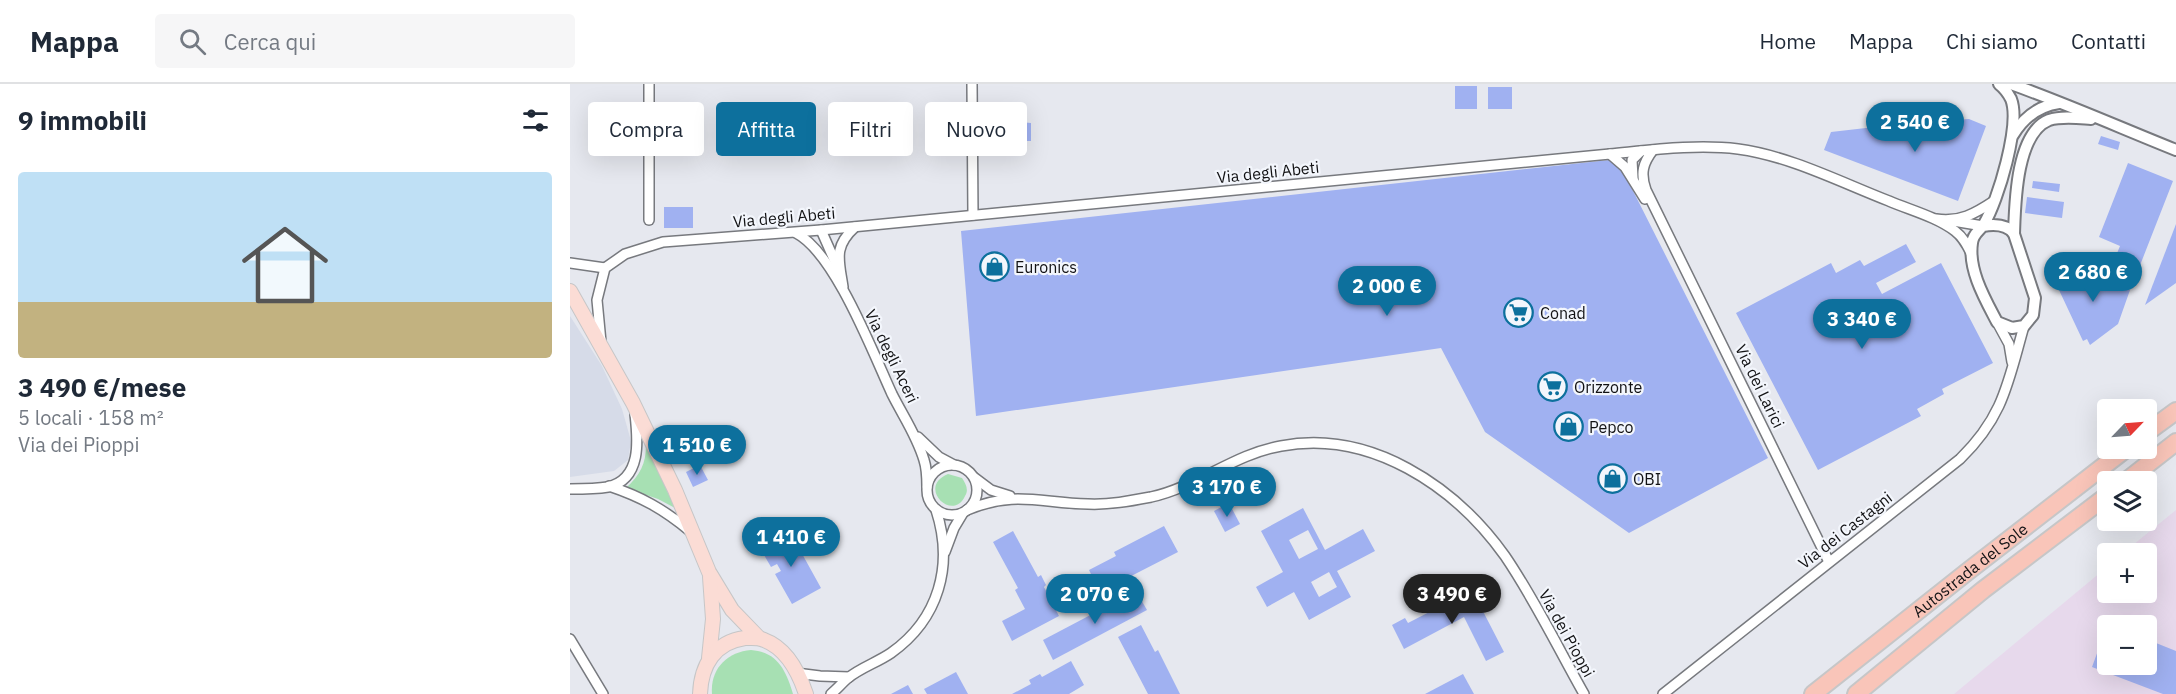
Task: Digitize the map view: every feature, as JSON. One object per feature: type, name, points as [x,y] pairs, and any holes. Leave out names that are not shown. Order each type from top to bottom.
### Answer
[{"type":"highway","points":[[2157,426],[2176,411]]},
{"type":"highway","points":[[2139,471],[2176,442]]},
{"type":"highway","name":"Autostrada del Sole","points":[[1813,694],[2113,459]]},
{"type":"highway","name":"Autostrada del Sole","points":[[1856,694],[1983,590],[2097,503]]},
{"type":"main road","points":[[570,291],[633,403],[694,534],[709,572],[732,610],[759,638],[771,643],[783,653],[806,694]]},
{"type":"main road","points":[[709,572],[713,608],[710,658]]},
{"type":"main road","points":[[700,693],[704,670],[717,650],[732,641],[759,638]]},
{"type":"street","points":[[649,84],[649,220]]},
{"type":"street","points":[[972,84],[973,215]]},
{"type":"street","points":[[1999,84],[2011,99],[2013,135],[1994,201],[1983,226],[1975,233],[1971,243],[1973,267],[1983,295],[2009,344],[2013,364]]},
{"type":"street","points":[[2011,84],[2176,150]]},
{"type":"street","points":[[2013,135],[2031,113],[2048,105],[2063,103]]},
{"type":"street","name":"Via dei Castagni","points":[[1663,694],[1960,459],[1983,434],[2008,386],[2024,326],[2033,315],[2035,298],[2014,234],[2019,180],[2025,151],[2035,130],[2049,120],[2060,118],[2100,120]]},
{"type":"street","name":"Via degli Abeti","points":[[605,268],[625,254],[663,242],[821,230],[1629,152],[1713,147],[1765,154],[1809,169],[1928,217],[1955,231],[1964,240],[1972,255]]},
{"type":"street","name":"Via dei Larici","points":[[1653,150],[1646,160],[1642,175],[1646,189],[1829,562]]},
{"type":"street","points":[[1634,181],[1632,160],[1641,151]]},
{"type":"street","name":"Via dei Larici","points":[[1610,154],[1625,167],[1662,223]]},
{"type":"street","name":"Via degli Abeti","points":[[1946,220],[1972,215],[1994,201]]},
{"type":"street","name":"Via degli Abeti","points":[[1928,217],[1983,226]]},
{"type":"street","points":[[1983,226],[1995,224],[2010,228],[2014,234]]},
{"type":"street","name":"Via degli Aceri","points":[[844,291],[839,250],[844,238],[855,226]]},
{"type":"street","points":[[821,230],[841,274]]},
{"type":"street","name":"Via degli Aceri","points":[[794,232],[804,237],[813,246],[844,291],[894,397],[914,433],[926,468],[927,488]]},
{"type":"street","points":[[570,263],[605,268],[597,300],[602,345]]},
{"type":"street","points":[[1997,322],[2012,328],[2024,326]]},
{"type":"street","points":[[609,486],[623,478],[635,460],[638,443],[633,403]]},
{"type":"street","name":"Via degli Aceri","points":[[914,433],[934,453],[963,468],[985,487],[1015,498]]},
{"type":"street","name":"Via dei Pioppi","points":[[1015,498],[1094,504],[1137,500],[1170,491],[1255,453],[1300,443],[1330,442],[1353,446],[1400,464],[1425,478],[1465,512],[1494,542],[1530,595],[1584,694]]},
{"type":"street","points":[[831,694],[849,677],[894,651],[924,621],[932,608],[938,591],[944,557],[954,528],[976,498],[976,483],[963,468],[941,468],[934,472],[927,488],[942,532],[944,557]]},
{"type":"street","points":[[570,489],[609,486],[660,507],[694,534]]},
{"type":"street","points":[[936,510],[950,515],[993,500],[1015,498]]},
{"type":"street","points":[[570,639],[603,694]]},
{"type":"street","points":[[796,673],[849,677]]},
{"type":"shaded area","points":[[570,316],[602,366],[622,409],[631,441],[628,460],[614,471],[570,477]]},
{"type":"shaded area","points":[[2176,510],[2176,694],[1954,694],[2097,575],[2097,603],[2157,603],[2157,543],[2135,543],[2150,531],[2157,531],[2157,525]]},
{"type":"green space","points":[[646,445],[675,508],[658,499],[626,488],[641,469]]},
{"type":"green space","points":[[948,474],[962,478],[967,489],[960,503],[953,506],[940,500],[936,494],[935,487],[939,480]]},
{"type":"green space","points":[[751,650],[768,654],[780,664],[793,694],[712,694],[714,677],[722,663],[734,654]]},
{"type":"building","points":[[1455,86],[1477,86],[1477,109],[1455,109]]},
{"type":"building","points":[[1488,87],[1512,87],[1512,109],[1488,109]]},
{"type":"building","points":[[1969,119],[1986,126],[1958,201],[1824,150],[1831,132],[1892,125],[1920,137],[1927,122]]},
{"type":"building","points":[[1027,123],[1031,123],[1031,141],[1027,141]]},
{"type":"building","points":[[2101,136],[2120,142],[2118,150],[2098,144]]},
{"type":"building","points":[[1609,160],[1623,171],[1768,458],[1629,533],[1485,432],[1441,348],[976,416],[961,231]]},
{"type":"building","points":[[2128,163],[2173,181],[2137,273],[2113,263],[2120,246],[2099,237]]},
{"type":"building","points":[[2033,181],[2060,184],[2059,192],[2032,188]]},
{"type":"building","points":[[2027,197],[2064,202],[2062,218],[2025,213]]},
{"type":"building","points":[[664,207],[693,207],[693,228],[664,228]]},
{"type":"building","points":[[2176,224],[2176,283],[2145,305]]},
{"type":"building","points":[[1906,244],[1916,262],[1876,283],[1882,294],[1941,263],[1993,363],[1942,389],[1944,394],[1917,409],[1921,416],[1818,470],[1736,313],[1831,263],[1836,273],[1860,260],[1864,266]]},
{"type":"building","points":[[2071,266],[2130,290],[2118,324],[2090,345],[2087,339],[2083,341],[2059,290]]},
{"type":"building","points":[[700,465],[708,480],[693,487],[686,472]]},
{"type":"building","points":[[1229,503],[1240,524],[1225,532],[1214,511]]},
{"type":"building","points":[[1303,508],[1325,550],[1363,529],[1375,551],[1337,571],[1351,597],[1309,620],[1294,592],[1267,607],[1256,587],[1283,572],[1261,531]],"holes":[[[1308,530],[1318,549],[1299,559],[1289,540]],[[1329,572],[1337,587],[1319,597],[1311,582]]]},
{"type":"building","points":[[1164,526],[1178,552],[1100,592],[1089,570],[1116,556],[1114,552]]},
{"type":"building","points":[[1013,531],[1038,577],[1041,575],[1046,585],[1044,587],[1059,616],[1012,641],[1002,621],[1025,609],[1015,590],[1018,588],[993,542]]},
{"type":"building","points":[[790,532],[821,588],[792,604],[775,574],[781,571],[777,564],[771,567],[760,548]]},
{"type":"building","points":[[1472,590],[1504,652],[1486,661],[1464,617],[1404,649],[1392,625],[1405,618],[1408,623]]},
{"type":"building","points":[[1136,591],[1147,610],[1053,660],[1043,640]]},
{"type":"building","points":[[1141,625],[1155,652],[1158,650],[1180,694],[1148,694],[1118,637]]},
{"type":"building","points":[[2157,643],[2176,651],[2176,694],[2163,694],[2113,675],[2157,675]]},
{"type":"building","points":[[2097,653],[2097,669],[2092,667]]},
{"type":"building","points":[[1071,661],[1084,685],[1069,694],[1012,694],[1031,684],[1029,680],[1040,674],[1042,677]]},
{"type":"building","points":[[956,672],[968,694],[927,694],[924,689]]},
{"type":"building","points":[[1463,674],[1474,694],[1425,694]]},
{"type":"building","points":[[908,685],[913,694],[891,694]]},
{"type":"place","name":"Euronics","points":[[994,267]]},
{"type":"place","name":"Conad","points":[[1519,313]]},
{"type":"place","name":"Orizzonte","points":[[1553,387]]},
{"type":"place","name":"Pepco","points":[[1568,427]]},
{"type":"place","name":"OBI","points":[[1612,479]]}]
